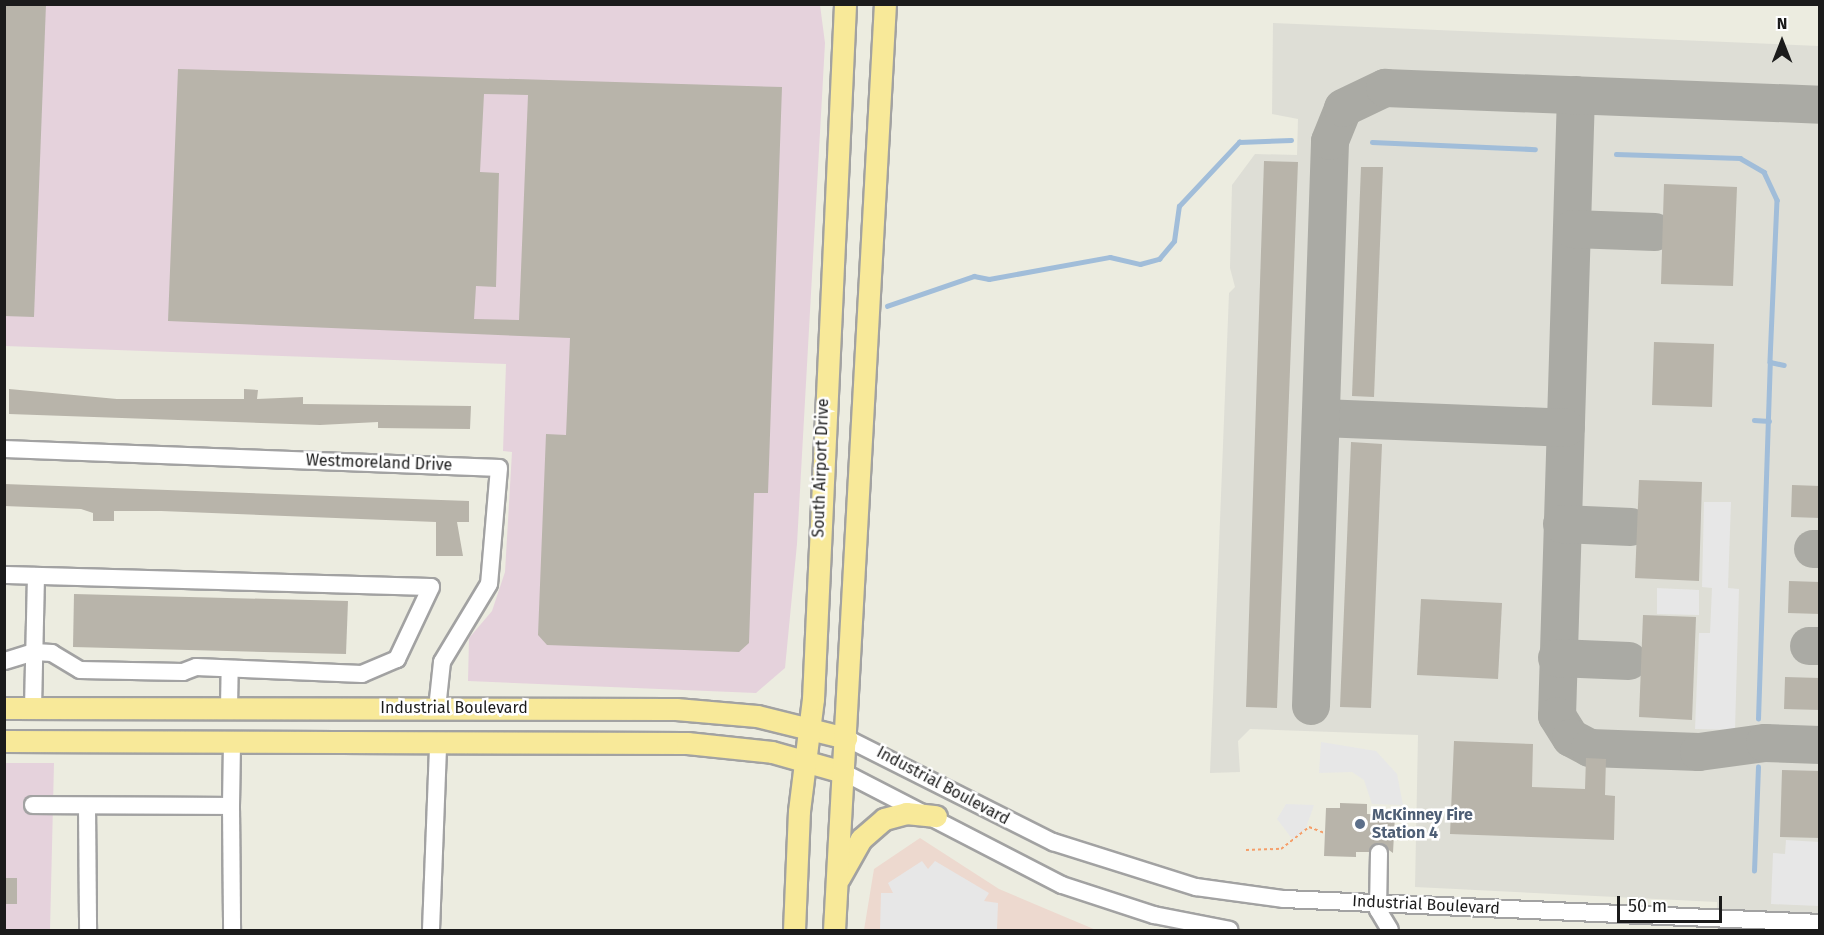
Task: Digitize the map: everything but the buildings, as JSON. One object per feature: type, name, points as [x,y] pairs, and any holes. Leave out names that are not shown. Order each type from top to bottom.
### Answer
[{"type":"main road","name":"South Airport Drive","points":[[794,930],[804,759],[808,728],[845,4]]},
{"type":"main road","points":[[834,930],[885,4]]},
{"type":"main road","name":"Industrial Boulevard","points":[[4,708],[684,709],[808,728],[846,738]]},
{"type":"main road","points":[[33,708],[33,741]]},
{"type":"main road","points":[[438,709],[438,744]]},
{"type":"main road","name":"Industrial Boulevard","points":[[4,741],[687,743],[804,759],[843,772]]},
{"type":"main road","points":[[835,887],[853,850],[884,819],[906,813],[936,816]]},
{"type":"street","name":"Westmoreland Drive","points":[[4,449],[499,468],[489,584],[442,662],[438,709]]},
{"type":"street","points":[[4,575],[431,588],[396,659],[376,670],[277,674],[230,669],[80,670],[52,653],[34,651],[4,661]]},
{"type":"street","points":[[33,708],[36,576]]},
{"type":"street","points":[[229,708],[230,669]]},
{"type":"street","name":"Industrial Boulevard","points":[[846,738],[1053,842],[1140,873],[1227,893],[1730,925],[1820,923]]},
{"type":"street","points":[[232,743],[232,930]]},
{"type":"street","points":[[430,930],[438,744]]},
{"type":"street","name":"Industrial Boulevard","points":[[843,772],[936,816],[1027,868],[1088,895],[1230,930]]},
{"type":"street","points":[[33,805],[231,806]]},
{"type":"street","points":[[87,806],[88,930]]},
{"type":"street","points":[[1379,853],[1377,903],[1390,930]]},
{"type":"path","points":[[1246,850],[1281,849],[1309,827],[1325,833]]},
{"type":"shaded area","points":[[5,5],[820,5],[825,43],[797,544],[785,668],[756,693],[468,681],[469,638],[492,611],[505,572],[512,452],[503,451],[506,364],[5,346]]},
{"type":"shaded area","points":[[1273,23],[1819,46],[1819,930],[1717,930],[1717,902],[1415,887],[1418,735],[1250,729],[1238,741],[1240,772],[1210,773],[1229,293],[1235,287],[1230,268],[1232,185],[1255,154],[1297,155],[1298,119],[1272,114]]},
{"type":"shaded area","points":[[1704,502],[1731,502],[1728,588],[1739,589],[1735,730],[1695,729],[1699,633],[1710,633],[1712,588],[1702,587]]},
{"type":"shaded area","points":[[1657,588],[1699,590],[1699,615],[1657,614]]},
{"type":"shaded area","points":[[1321,742],[1376,751],[1397,774],[1403,805],[1372,804],[1364,780],[1352,772],[1319,773]]},
{"type":"shaded area","points":[[5,763],[54,763],[50,930],[5,930]]},
{"type":"shaded area","points":[[1286,804],[1314,805],[1306,828],[1293,840],[1277,819]]},
{"type":"shaded area","points":[[920,838],[999,889],[1096,930],[864,930],[874,869]]},
{"type":"shaded area","points":[[1786,840],[1819,842],[1819,906],[1771,904],[1773,853],[1785,854]]},
{"type":"shaded area","points":[[922,861],[928,869],[935,861],[989,893],[984,901],[998,903],[997,930],[880,930],[881,893],[893,893],[888,883]]},
{"type":"waterway","points":[[887,306],[974,276],[989,279],[1110,257],[1140,264],[1159,259],[1174,241],[1179,206],[1239,142],[1291,140]]},
{"type":"waterway","points":[[1372,142],[1535,149]]},
{"type":"waterway","points":[[1616,154],[1740,158],[1764,172],[1777,200],[1770,362],[1784,365]]},
{"type":"waterway","points":[[1758,719],[1770,362]]},
{"type":"waterway","points":[[1754,420],[1769,421]]},
{"type":"waterway","points":[[1754,871],[1758,767]]},
{"type":"taxiway","points":[[1311,706],[1330,141],[1343,108],[1385,88],[1820,105]]},
{"type":"taxiway","points":[[1576,95],[1557,716],[1571,738],[1590,748],[1699,752],[1765,743],[1820,745]]},
{"type":"taxiway","points":[[1573,229],[1655,232]]},
{"type":"taxiway","points":[[1322,418],[1566,428]]},
{"type":"taxiway","points":[[1562,524],[1631,527]]},
{"type":"taxiway","points":[[1813,549],[1820,549]]},
{"type":"taxiway","points":[[1809,646],[1820,646]]},
{"type":"taxiway","points":[[1557,658],[1629,661]]},
{"type":"place","name":"McKinney Fire Station 4","points":[[1360,824]]}]
